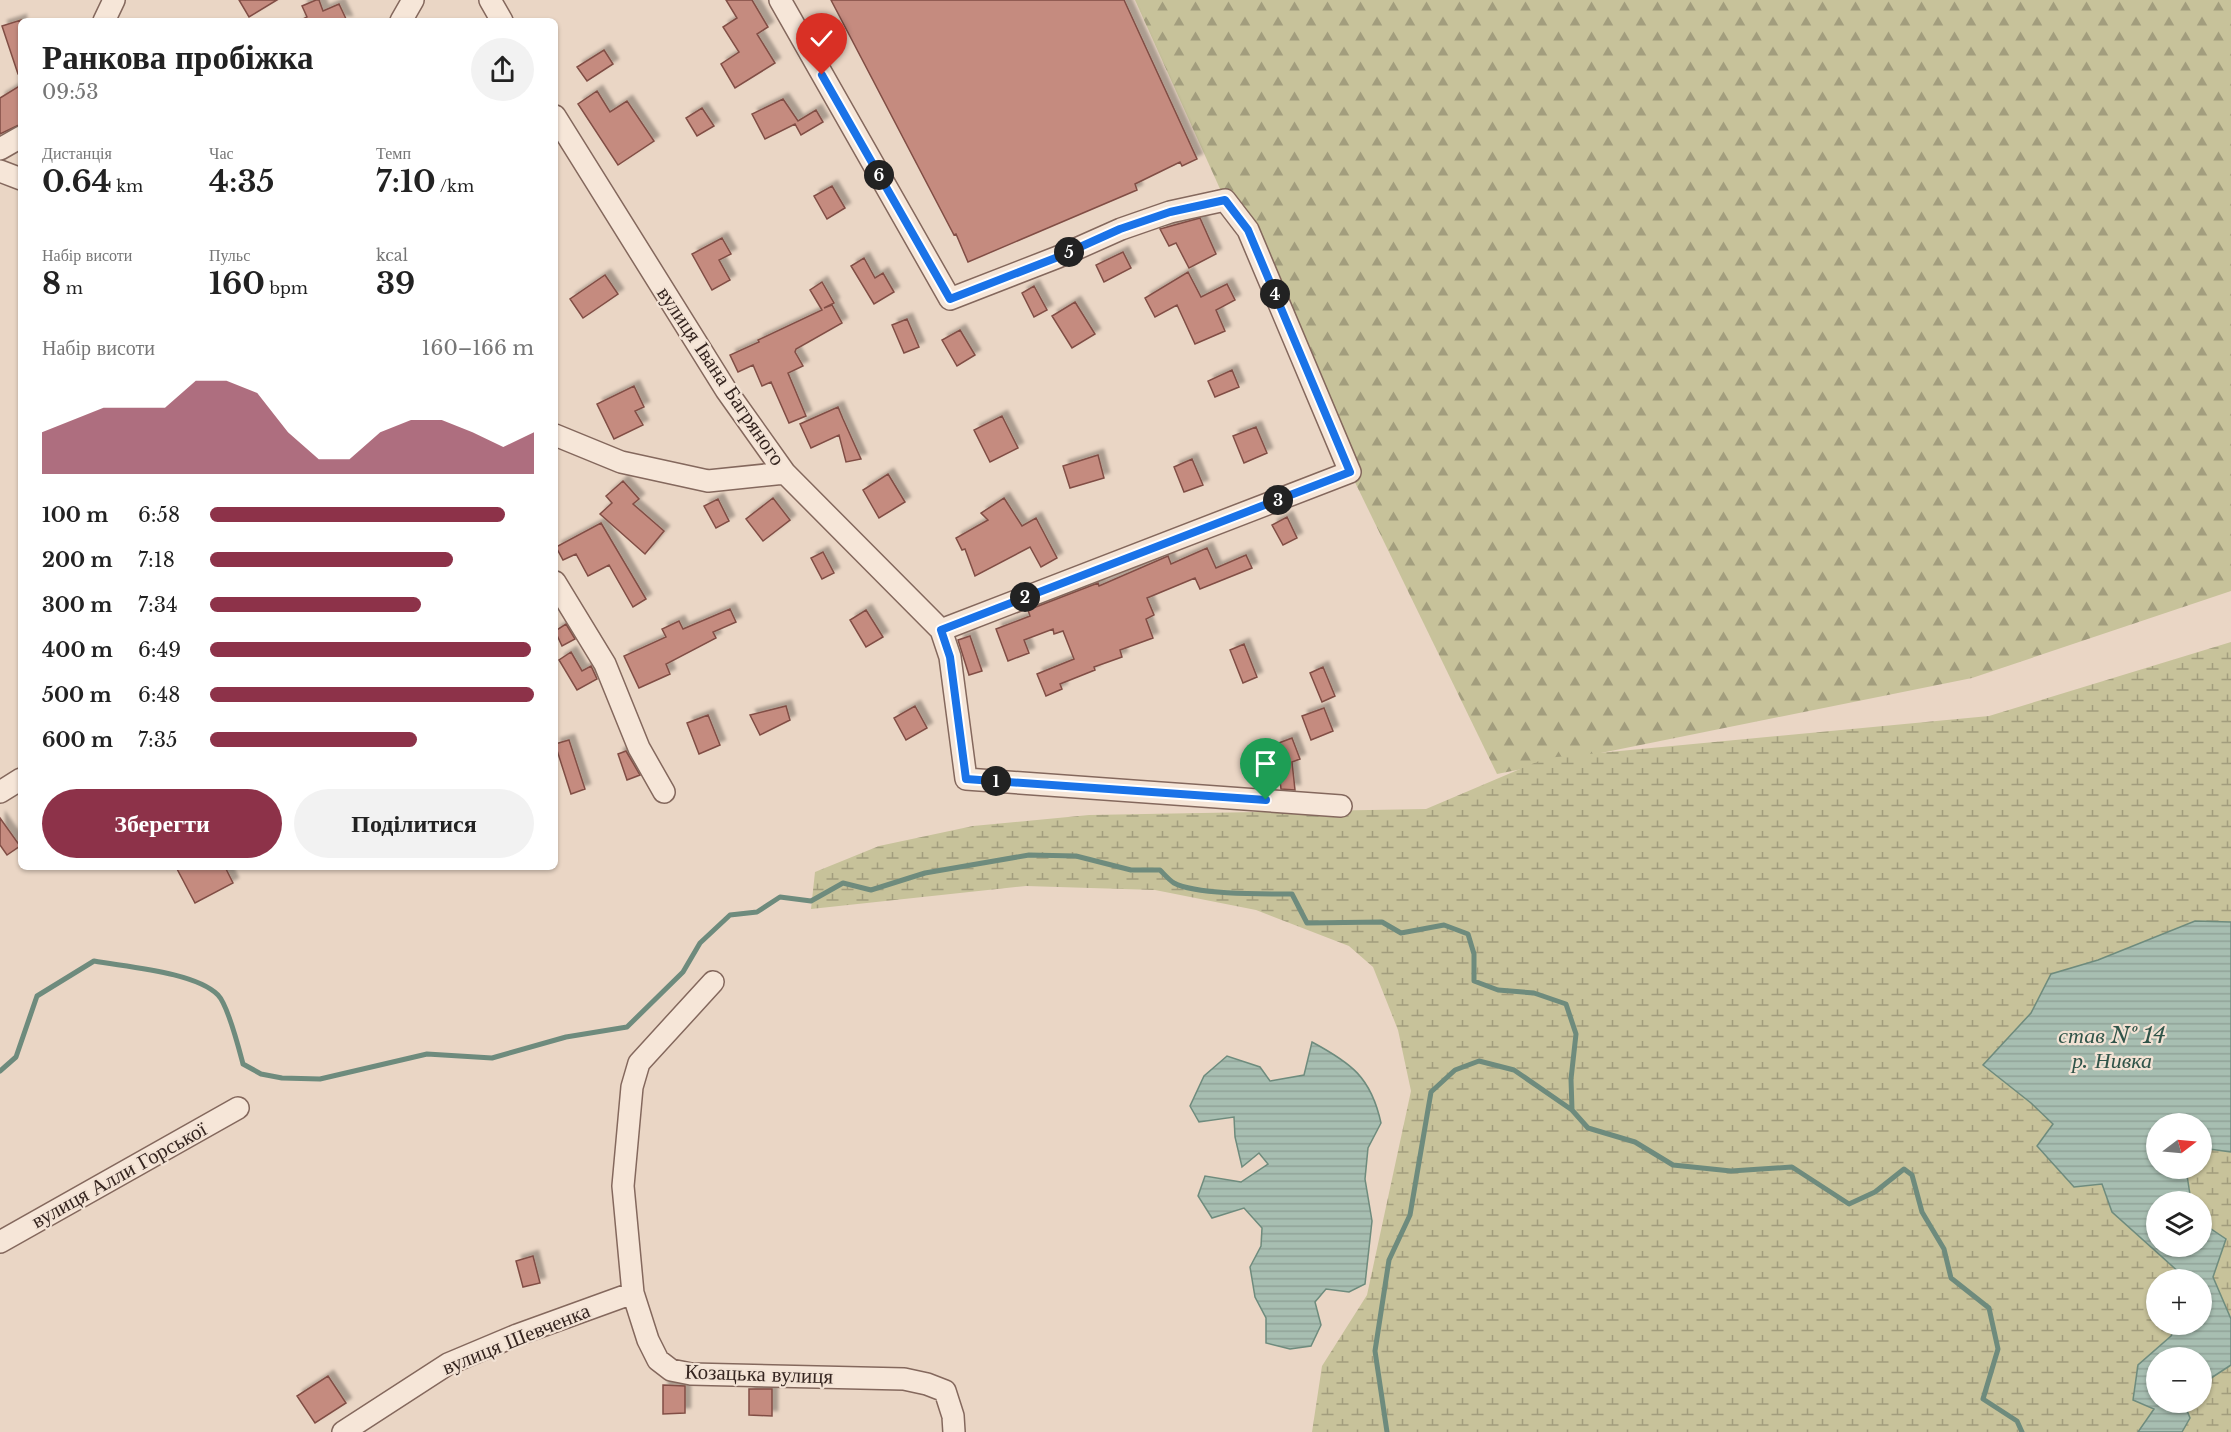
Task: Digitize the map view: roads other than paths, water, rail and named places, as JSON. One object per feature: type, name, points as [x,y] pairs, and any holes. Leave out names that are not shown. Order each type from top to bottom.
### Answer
[{"type":"street","points":[[105,18],[114,0]]},
{"type":"street","points":[[403,18],[413,0]]},
{"type":"street","points":[[490,0],[500,18]]},
{"type":"street","points":[[780,0],[950,299],[1058,257],[1120,229],[1170,212],[1225,200],[1248,230],[1350,472],[941,630]]},
{"type":"street","name":"вулиця Івана Багряного","points":[[558,121],[726,390],[785,473],[941,630],[950,657],[966,779],[1341,806]]},
{"type":"street","points":[[0,149],[18,139]]},
{"type":"street","points":[[0,171],[18,178]]},
{"type":"street","points":[[558,436],[621,462],[708,481],[785,473]]},
{"type":"street","points":[[558,587],[605,664],[639,748],[664,792]]},
{"type":"street","points":[[0,792],[18,781]]},
{"type":"street","name":"Козацька вулиця","points":[[713,982],[652,1046],[639,1064],[632,1087],[623,1186],[633,1293],[648,1340],[658,1360],[671,1370],[691,1374],[904,1379],[927,1384],[945,1391],[953,1416],[954,1432]]},
{"type":"street","name":"вулиця Алли Горської","points":[[0,1242],[238,1108]]},
{"type":"street","name":"вулиця Шевченка","points":[[343,1432],[448,1364],[517,1335],[633,1293]]},
{"type":"water","name":"став № 14 р. Нивка","points":[[2195,921],[2231,922],[2231,1152],[2212,1149],[2212,1113],[2146,1113],[2146,1179],[2188,1179],[2189,1191],[2146,1191],[2146,1243],[2112,1212],[2102,1184],[2074,1187],[2037,1146],[2053,1124],[2031,1103],[1983,1065],[2031,1013],[2051,974],[2098,960]]},
{"type":"water","points":[[1312,1042],[1338,1057],[1357,1073],[1371,1094],[1381,1123],[1368,1148],[1365,1179],[1372,1221],[1365,1284],[1349,1292],[1326,1289],[1315,1302],[1321,1325],[1311,1346],[1290,1349],[1266,1343],[1266,1318],[1255,1297],[1250,1267],[1261,1246],[1262,1228],[1244,1208],[1212,1218],[1198,1196],[1205,1176],[1241,1182],[1268,1164],[1259,1153],[1242,1167],[1235,1137],[1234,1117],[1199,1122],[1190,1106],[1204,1076],[1227,1056],[1260,1067],[1270,1081],[1304,1075]]},
{"type":"water","name":"став № 14 р. Нивка","points":[[2212,1230],[2226,1239],[2213,1277],[2231,1319],[2231,1365],[2212,1377],[2212,1347],[2158,1347],[2172,1335],[2212,1335],[2212,1269],[2175,1269],[2162,1257],[2212,1257]]},
{"type":"water","name":"став № 14 р. Нивка","points":[[2146,1358],[2146,1406],[2133,1400],[2138,1365]]},
{"type":"water","name":"став № 14 р. Нивка","points":[[2151,1413],[2188,1413],[2190,1418],[2182,1432],[2138,1432]]},
{"type":"waterway","points":[[0,1071],[16,1057],[37,996],[94,961],[177,976],[207,987],[218,995],[226,1008],[243,1064],[261,1074],[282,1078],[320,1079],[427,1054],[492,1058],[566,1037],[627,1027],[683,972],[700,943],[730,915],[757,912],[780,897],[811,901],[843,883],[871,890],[925,873],[1029,855],[1076,856],[1131,870],[1160,870],[1174,883],[1198,890],[1292,894],[1307,923],[1382,922],[1401,933],[1444,925],[1468,934],[1474,954],[1474,981],[1498,990],[1534,993],[1566,1004],[1576,1034],[1571,1079],[1572,1110],[1588,1128],[1635,1142],[1673,1165],[1731,1171],[1792,1167],[1849,1204],[1875,1192],[1904,1169],[1912,1175],[1922,1212],[1944,1249],[1951,1278],[1989,1308],[1998,1349],[1983,1399],[2017,1421],[2022,1432]]},
{"type":"waterway","points":[[1387,1432],[1375,1351],[1389,1260],[1410,1215],[1431,1092],[1455,1070],[1479,1061],[1514,1070],[1572,1110]]}]
